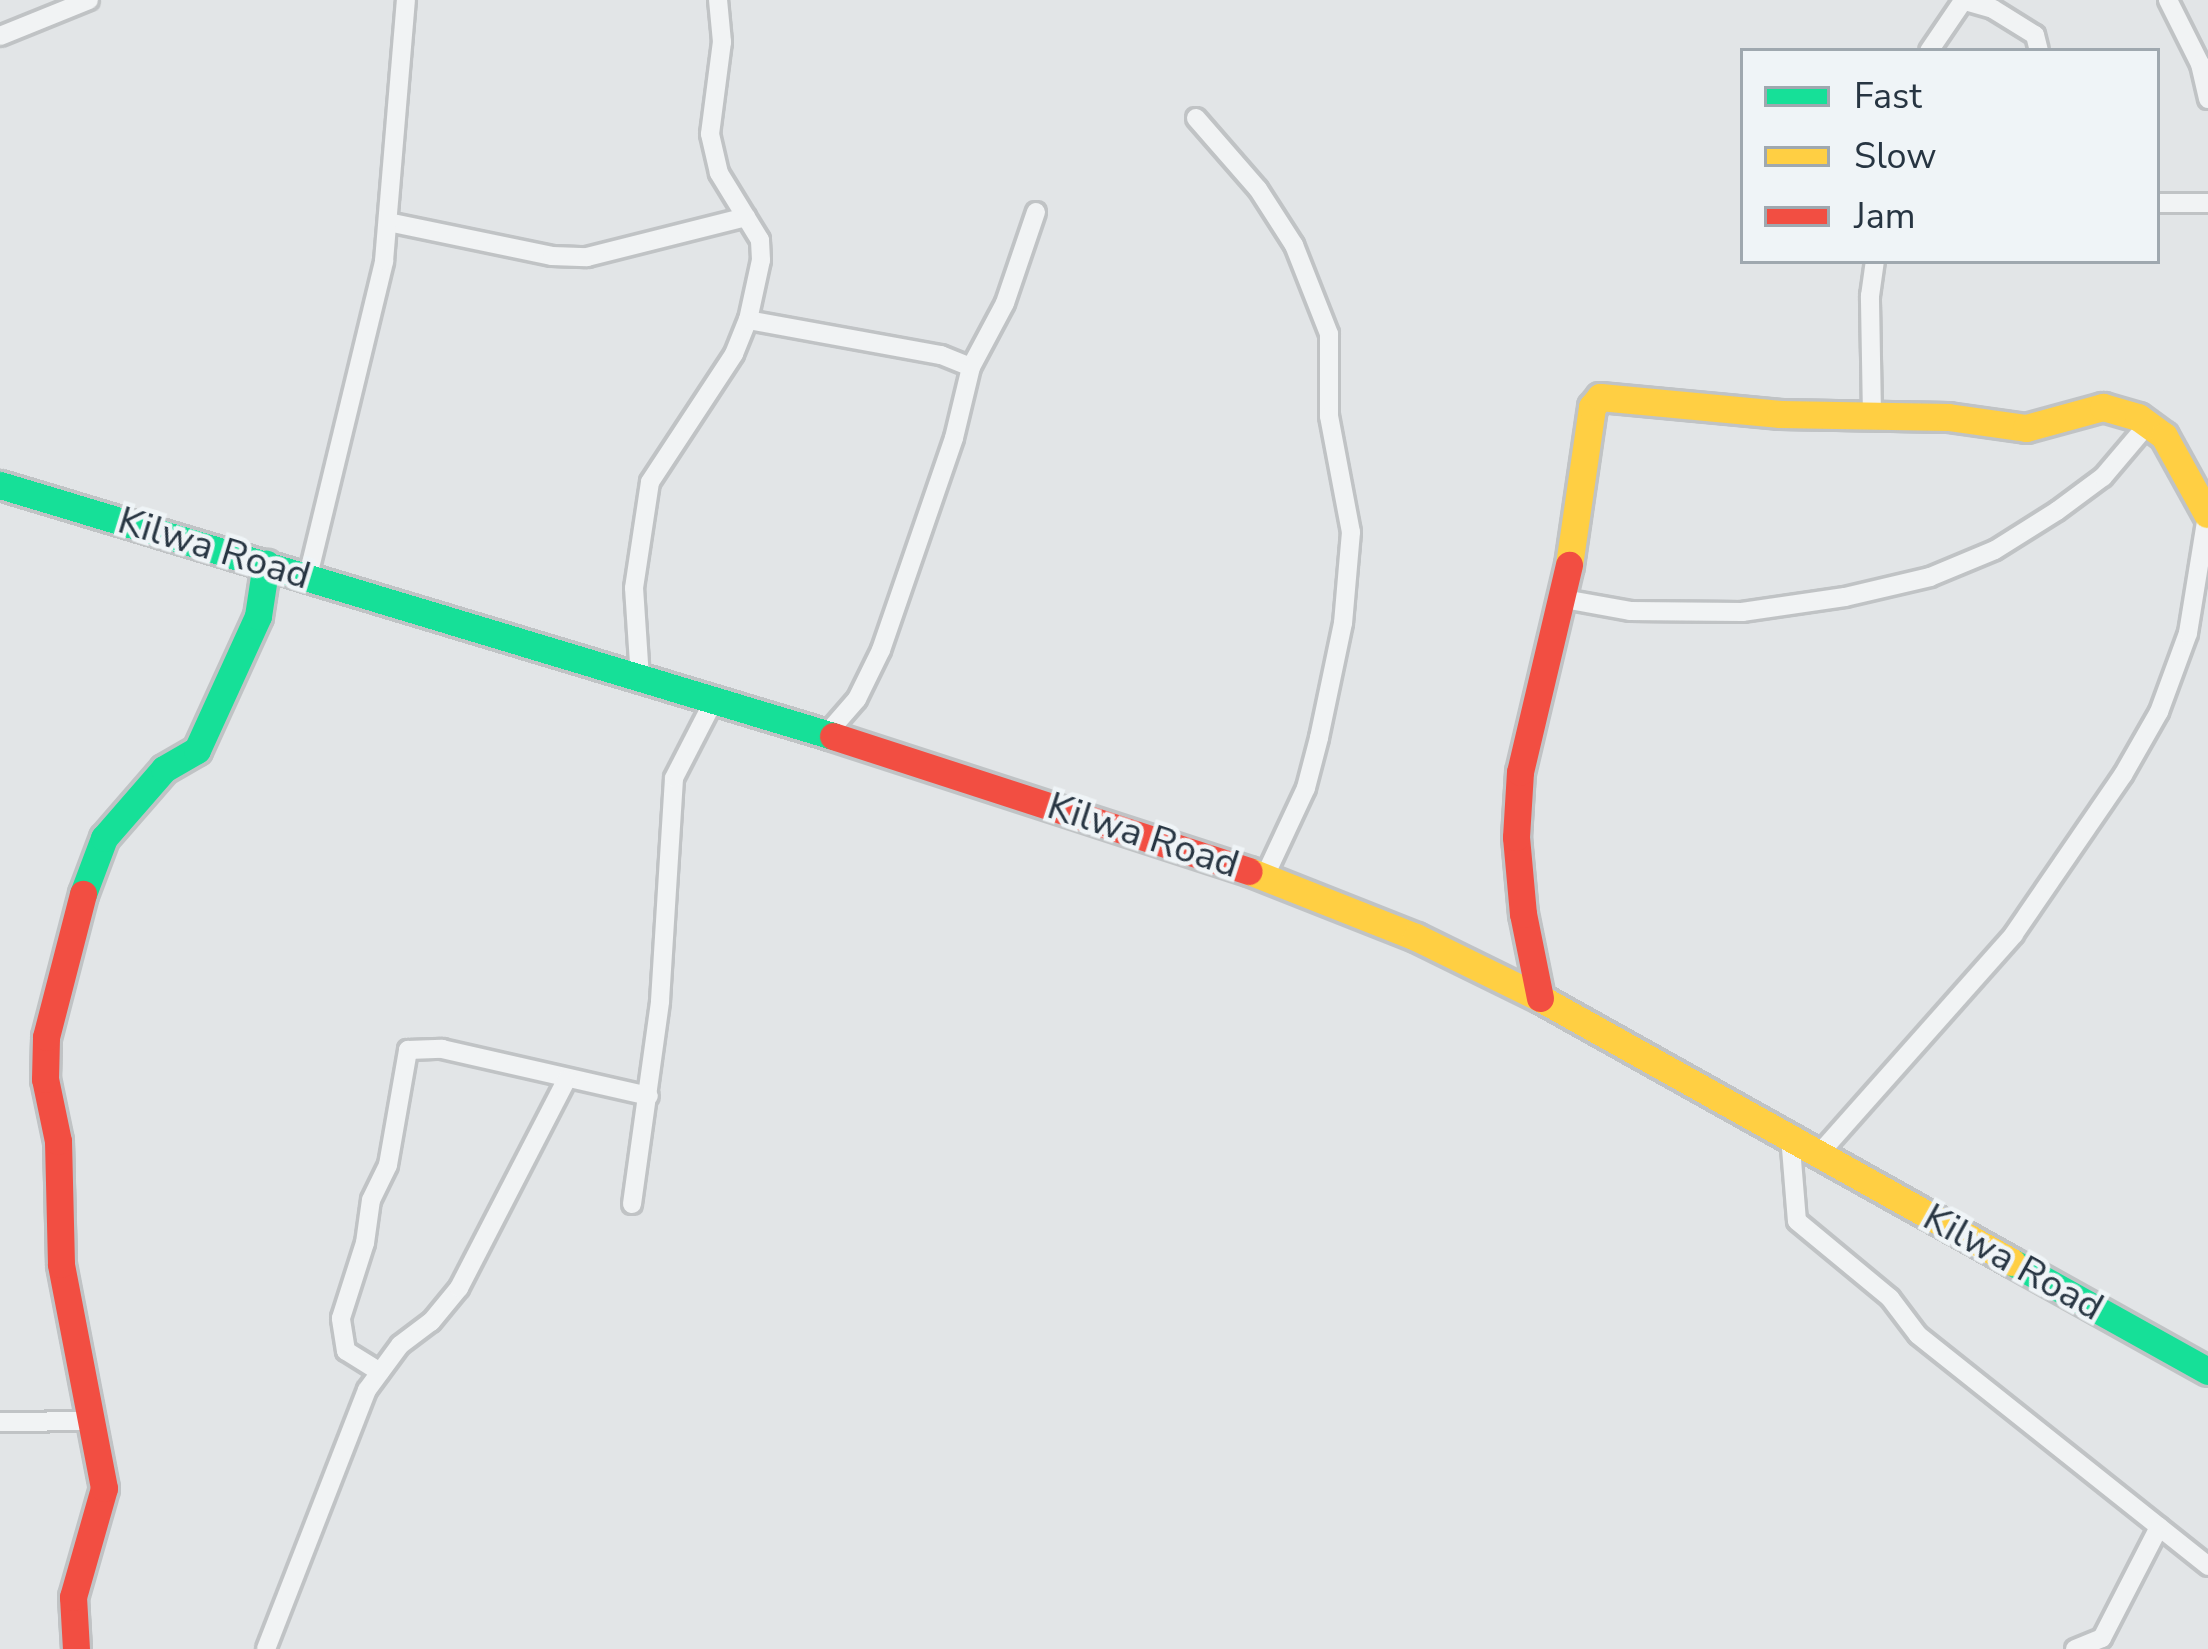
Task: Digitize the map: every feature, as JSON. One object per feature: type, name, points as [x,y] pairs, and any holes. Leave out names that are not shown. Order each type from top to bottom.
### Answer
[{"type":"main road","points":[[1540,998],[1521,895],[1520,772],[1541,671],[1564,599],[1592,407],[1600,397],[1696,402],[1780,414],[1948,417],[2026,428],[2103,407],[2148,424],[2175,447],[2207,512]]},
{"type":"main road","name":"Kilwa Road","points":[[0,485],[946,770],[1264,876],[1416,937],[1540,998],[2208,1371]]},
{"type":"main road","points":[[76,1649],[73,1598],[104,1488],[61,1264],[58,1141],[45,1079],[46,1037],[89,872],[104,838],[164,769],[197,750],[258,616],[266,564]]},
{"type":"street","points":[[0,36],[89,0]]},
{"type":"street","points":[[308,576],[341,429],[368,341],[388,221],[389,152],[406,0]]},
{"type":"street","points":[[640,678],[634,588],[650,482],[734,354],[748,320],[761,260],[760,240],[718,173],[710,134],[722,42],[718,0]]},
{"type":"street","points":[[1931,48],[1963,0],[1993,9],[2035,35],[2038,48]]},
{"type":"street","points":[[2168,0],[2200,64],[2208,99]]},
{"type":"street","points":[[1196,118],[1258,190],[1294,245],[1329,334],[1329,416],[1351,532],[1343,623],[1319,738],[1306,788],[1264,876]]},
{"type":"street","points":[[2160,203],[2208,203]]},
{"type":"street","points":[[824,737],[857,700],[881,650],[954,438],[971,368],[1005,303],[1036,212]]},
{"type":"street","points":[[388,221],[552,256],[587,257],[746,217]]},
{"type":"street","points":[[1872,416],[1870,296],[1875,264]]},
{"type":"street","points":[[748,320],[941,355],[971,368]]},
{"type":"street","points":[[1564,599],[1630,611],[1742,612],[1845,598],[1930,577],[1994,550],[2057,511],[2103,477],[2148,424]]},
{"type":"street","points":[[1819,1154],[2014,934],[2123,775],[2158,712],[2188,632],[2207,512]]},
{"type":"street","points":[[632,1204],[650,1096],[674,778],[713,702]]},
{"type":"street","points":[[380,1372],[346,1351],[340,1318],[365,1243],[371,1200],[397,1130],[404,1054],[420,1046],[442,1048],[650,1096]]},
{"type":"street","points":[[266,1649],[346,1441],[380,1372],[459,1288],[567,1079]]},
{"type":"street","points":[[1790,1136],[1797,1220],[1889,1298],[1918,1334],[2208,1566]]},
{"type":"street","points":[[0,1422],[91,1421]]},
{"type":"street","points":[[2075,1649],[2102,1638],[2159,1527]]},
{"type":"traffic: fast","points":[[0,485],[833,736]]},
{"type":"traffic: fast","points":[[83,894],[104,838],[164,769],[197,750],[258,616],[266,564]]},
{"type":"traffic: fast","points":[[2012,1262],[2208,1371]]},
{"type":"traffic: slow","points":[[1569,565],[1592,407],[1600,397],[1780,414],[1948,417],[2026,428],[2103,407],[2138,417],[2164,436],[2207,514]]},
{"type":"traffic: slow","points":[[1249,871],[1416,937],[1540,998],[2012,1262]]},
{"type":"traffic: jam","points":[[1540,998],[1523,914],[1516,837],[1520,772],[1569,565]]},
{"type":"traffic: jam","points":[[833,736],[1249,871]]},
{"type":"traffic: jam","points":[[76,1649],[73,1597],[104,1488],[61,1264],[58,1141],[45,1079],[46,1037],[83,894]]}]
